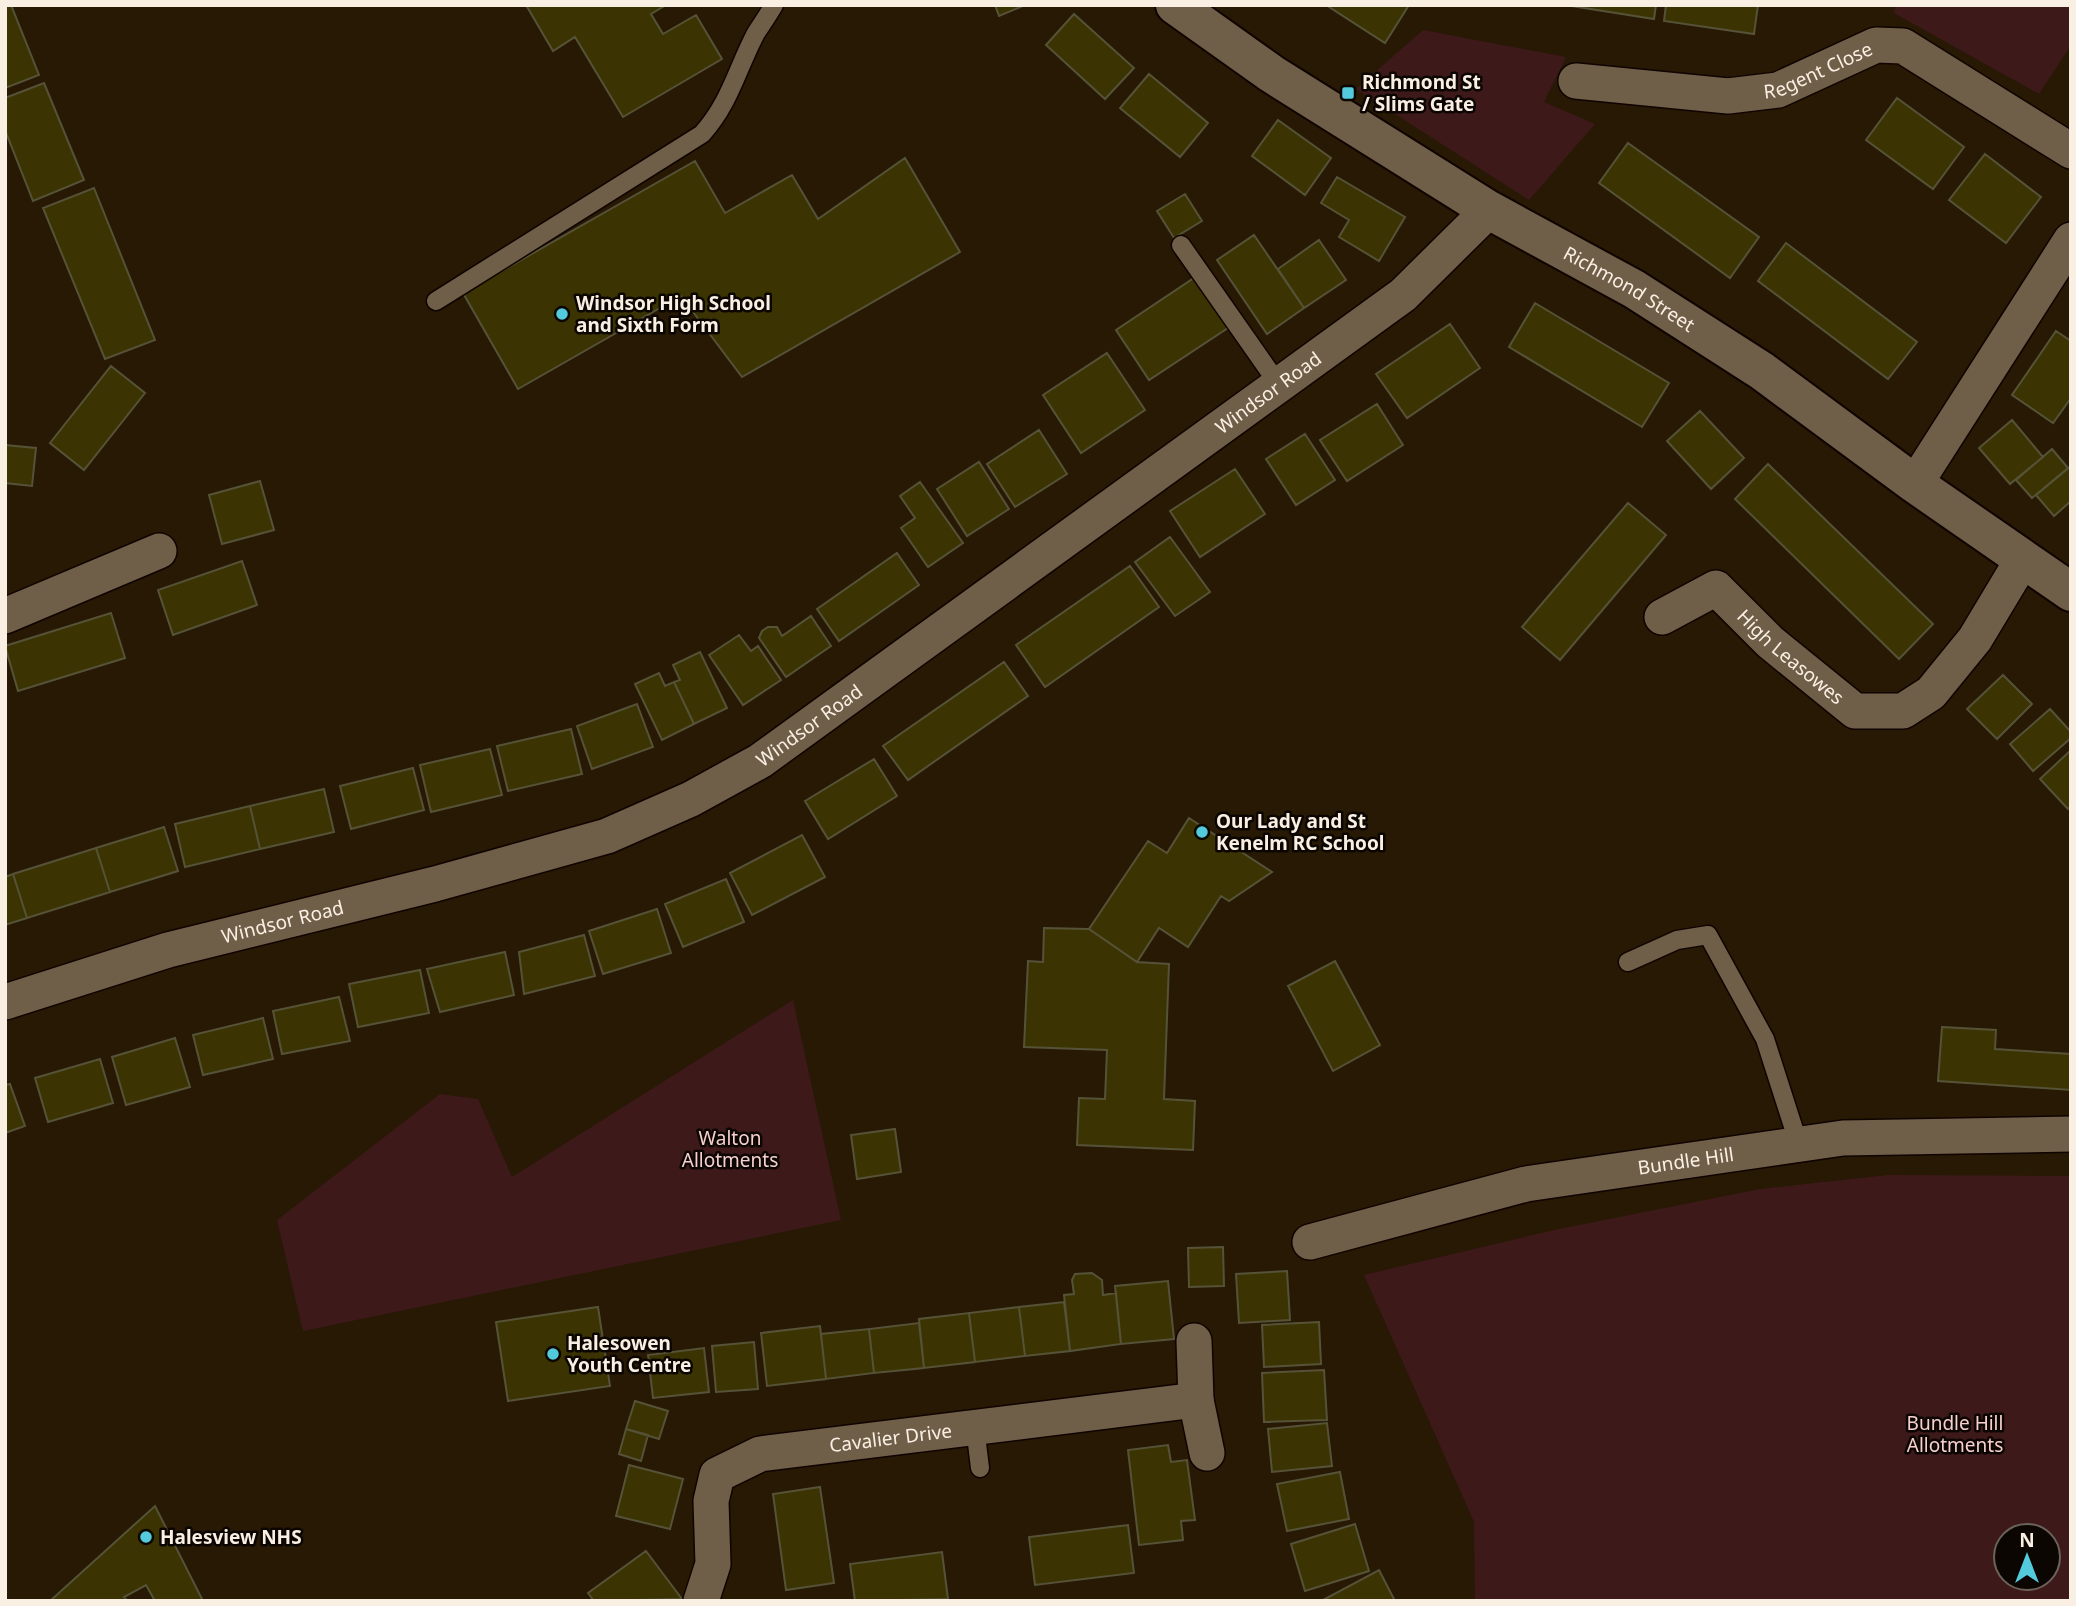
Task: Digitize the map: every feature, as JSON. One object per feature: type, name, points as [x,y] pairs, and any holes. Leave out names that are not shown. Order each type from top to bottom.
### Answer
[{"type":"street","name":"Richmond Street","points":[[1175,5],[1272,74],[1489,211],[1634,289],[1762,371],[1914,484],[2071,592]]},
{"type":"street","name":"Regent Close","points":[[1576,81],[1728,96],[1778,90],[1876,45],[1903,47],[2071,151]]},
{"type":"street","name":"Windsor Road","points":[[5,1002],[168,950],[435,884],[607,836],[691,799],[770,753],[1403,295],[1489,211]]},
{"type":"street","points":[[1914,484],[2071,240]]},
{"type":"street","points":[[5,616],[159,551]]},
{"type":"street","name":"High Leasowes","points":[[1662,617],[1716,588],[1770,642],[1855,711],[1903,711],[1931,693],[1975,639],[2023,559]]},
{"type":"street","name":"Bundle Hill","points":[[1310,1242],[1526,1184],[1843,1138],[2071,1134]]},
{"type":"street","points":[[1194,1341],[1196,1400],[1207,1453]]},
{"type":"street","name":"Cavalier Drive","points":[[701,1601],[713,1564],[710,1501],[718,1475],[760,1454],[1196,1400]]},
{"type":"lane","points":[[436,301],[702,134],[717,117],[731,92],[756,34],[774,5]]},
{"type":"lane","points":[[1181,245],[1279,385]]},
{"type":"lane","points":[[1628,962],[1678,940],[1707,935],[1765,1039],[1799,1145]]},
{"type":"lane","points":[[975,1427],[980,1468]]},
{"type":"green space","points":[[1896,5],[2071,5],[2071,45],[2039,94],[1894,13]]},
{"type":"green space","points":[[1423,30],[1566,57],[1544,102],[1595,124],[1529,200],[1356,89]]},
{"type":"green space","name":"Walton Allotments","points":[[793,1000],[841,1220],[303,1331],[277,1220],[440,1094],[478,1099],[512,1177]]},
{"type":"green space","name":"Bundle Hill Allotments","points":[[1888,1175],[2071,1176],[2071,1601],[1475,1601],[1474,1522],[1364,1275],[1554,1230],[1760,1189]]},
{"type":"building","points":[[5,5],[11,5],[39,75],[5,88]]},
{"type":"building","points":[[526,5],[666,5],[651,14],[663,34],[696,15],[722,59],[623,117],[575,37],[553,51]]},
{"type":"building","points":[[995,5],[1025,5],[999,16]]},
{"type":"building","points":[[1326,5],[1409,5],[1385,43]]},
{"type":"building","points":[[1565,5],[1656,5],[1654,19]]},
{"type":"building","points":[[1666,5],[1758,5],[1754,34],[1664,21]]},
{"type":"building","points":[[1074,14],[1134,68],[1105,99],[1046,45]]},
{"type":"building","points":[[1149,74],[1208,123],[1180,157],[1120,108]]},
{"type":"building","points":[[44,83],[84,180],[33,201],[5,130],[5,98]]},
{"type":"building","points":[[1897,98],[1964,147],[1933,189],[1866,140]]},
{"type":"building","points":[[1278,120],[1331,158],[1305,195],[1252,156]]},
{"type":"building","points":[[1628,143],[1759,237],[1730,278],[1599,183]]},
{"type":"building","points":[[1985,154],[2041,197],[2006,243],[1949,200]]},
{"type":"building","points":[[905,158],[960,252],[742,377],[681,296],[518,389],[463,293],[695,161],[725,213],[792,175],[818,219]]},
{"type":"building","points":[[1337,177],[1405,217],[1379,261],[1339,237],[1349,220],[1321,203]]},
{"type":"building","points":[[94,188],[155,340],[105,359],[43,208]]},
{"type":"building","points":[[1185,194],[1202,221],[1174,238],[1157,211]]},
{"type":"building","points":[[1254,235],[1304,308],[1267,334],[1217,260]]},
{"type":"building","points":[[1319,240],[1346,280],[1304,308],[1278,269]]},
{"type":"building","points":[[1786,243],[1917,342],[1888,379],[1758,281]]},
{"type":"building","points":[[1197,276],[1231,326],[1149,380],[1116,330]]},
{"type":"building","points":[[1535,303],[1669,383],[1642,427],[1509,347]]},
{"type":"building","points":[[1450,324],[1480,368],[1407,418],[1376,374]]},
{"type":"building","points":[[2056,331],[2071,341],[2071,398],[2053,423],[2012,395]]},
{"type":"building","points":[[1107,353],[1145,410],[1081,453],[1043,395]]},
{"type":"building","points":[[111,366],[145,393],[84,470],[50,443]]},
{"type":"building","points":[[1377,404],[1403,445],[1347,481],[1320,440]]},
{"type":"building","points":[[1700,411],[1744,458],[1711,489],[1667,441]]},
{"type":"building","points":[[2012,420],[2043,457],[2010,484],[1979,448]]},
{"type":"building","points":[[1039,430],[1067,474],[1015,507],[987,464]]},
{"type":"building","points":[[1305,434],[1335,480],[1296,505],[1266,459]]},
{"type":"building","points":[[5,445],[36,448],[32,486],[5,483]]},
{"type":"building","points":[[2052,449],[2068,468],[2032,498],[2016,480]]},
{"type":"building","points":[[979,462],[1009,509],[967,536],[937,489]]},
{"type":"building","points":[[1768,464],[1933,624],[1899,659],[1735,499]]},
{"type":"building","points":[[2071,466],[2071,501],[2054,516],[2036,495]]},
{"type":"building","points":[[1235,469],[1265,514],[1200,557],[1170,511]]},
{"type":"building","points":[[260,481],[274,530],[222,544],[209,495]]},
{"type":"building","points":[[920,482],[963,543],[928,567],[901,528],[915,518],[900,496]]},
{"type":"building","points":[[1628,503],[1666,535],[1560,660],[1522,627]]},
{"type":"building","points":[[1170,537],[1210,592],[1175,616],[1135,562]]},
{"type":"building","points":[[897,553],[919,585],[839,641],[817,609]]},
{"type":"building","points":[[242,561],[257,605],[173,635],[158,590]]},
{"type":"building","points":[[1130,566],[1159,607],[1045,687],[1016,645]]},
{"type":"building","points":[[111,613],[125,658],[18,691],[5,646]]},
{"type":"building","points":[[811,616],[831,646],[786,677],[759,638],[762,631],[768,627],[777,627],[782,636]]},
{"type":"building","points":[[739,635],[751,651],[758,646],[781,680],[743,705],[709,655]]},
{"type":"building","points":[[700,652],[727,708],[694,724],[674,682],[680,680],[673,665]]},
{"type":"building","points":[[1004,662],[1028,696],[908,780],[883,746]]},
{"type":"building","points":[[659,673],[665,686],[674,682],[694,724],[662,740],[635,684]]},
{"type":"building","points":[[2003,675],[2032,704],[1997,739],[1967,709]]},
{"type":"building","points":[[637,704],[653,747],[592,769],[577,726]]},
{"type":"building","points":[[2050,709],[2071,732],[2071,738],[2033,771],[2010,744]]},
{"type":"building","points":[[571,729],[582,774],[508,791],[497,746]]},
{"type":"building","points":[[490,749],[502,795],[431,812],[420,765]]},
{"type":"building","points":[[2071,750],[2071,806],[2068,809],[2040,779]]},
{"type":"building","points":[[874,759],[897,796],[828,839],[805,801]]},
{"type":"building","points":[[413,768],[424,810],[351,829],[340,786]]},
{"type":"building","points":[[324,789],[334,832],[260,849],[250,806]]},
{"type":"building","points":[[250,806],[260,849],[185,867],[175,824]]},
{"type":"building","points":[[1189,818],[1272,872],[1229,901],[1221,896],[1188,947],[1159,928],[1137,962],[1089,929],[1148,841],[1167,853]]},
{"type":"building","points":[[164,827],[178,871],[110,892],[96,848]]},
{"type":"building","points":[[802,835],[825,877],[752,915],[730,873]]},
{"type":"building","points":[[96,848],[110,892],[27,918],[13,874]]},
{"type":"building","points":[[13,874],[27,918],[5,925],[5,877]]},
{"type":"building","points":[[726,879],[744,922],[683,947],[665,904]]},
{"type":"building","points":[[657,909],[671,953],[603,974],[589,931]]},
{"type":"building","points":[[1044,928],[1089,929],[1137,962],[1169,964],[1164,1099],[1195,1101],[1193,1150],[1077,1145],[1079,1098],[1105,1099],[1107,1050],[1024,1047],[1028,961],[1043,962]]},
{"type":"building","points":[[584,935],[595,976],[524,994],[519,952]]},
{"type":"building","points":[[505,952],[514,995],[440,1012],[427,969]]},
{"type":"building","points":[[1335,961],[1380,1045],[1333,1071],[1288,986]]},
{"type":"building","points":[[420,970],[429,1013],[358,1027],[349,984]]},
{"type":"building","points":[[339,997],[350,1041],[282,1054],[273,1011]]},
{"type":"building","points":[[263,1018],[273,1059],[203,1075],[193,1035]]},
{"type":"building","points":[[1942,1027],[1996,1030],[1995,1049],[2071,1054],[2071,1090],[1938,1081]]},
{"type":"building","points":[[175,1038],[190,1087],[126,1105],[112,1057]]},
{"type":"building","points":[[100,1059],[113,1103],[48,1122],[35,1078]]},
{"type":"building","points":[[10,1084],[25,1126],[5,1133],[5,1085]]},
{"type":"building","points":[[895,1129],[901,1172],[857,1179],[851,1135]]},
{"type":"building","points":[[1223,1247],[1224,1286],[1189,1287],[1188,1248]]},
{"type":"building","points":[[1287,1271],[1290,1320],[1239,1323],[1236,1274]]},
{"type":"building","points":[[1092,1273],[1102,1280],[1103,1295],[1116,1293],[1121,1344],[1070,1351],[1064,1295],[1074,1294],[1072,1280],[1075,1274]]},
{"type":"building","points":[[1168,1281],[1174,1339],[1121,1344],[1115,1286]]},
{"type":"building","points":[[1064,1302],[1070,1351],[1025,1356],[1019,1307]]},
{"type":"building","name":"Halesowen Youth Centre","points":[[598,1307],[610,1386],[508,1401],[496,1322]]},
{"type":"building","points":[[1019,1307],[1025,1356],[975,1362],[969,1313]]},
{"type":"building","points":[[969,1313],[975,1362],[924,1368],[919,1319]]},
{"type":"building","points":[[1319,1322],[1321,1364],[1264,1367],[1262,1325]]},
{"type":"building","points":[[919,1323],[924,1368],[874,1373],[869,1329]]},
{"type":"building","points":[[820,1326],[826,1379],[767,1386],[761,1333]]},
{"type":"building","points":[[869,1329],[874,1373],[826,1379],[821,1334]]},
{"type":"building","points":[[754,1342],[758,1389],[716,1392],[712,1346]]},
{"type":"building","points":[[704,1348],[709,1392],[653,1398],[648,1355]]},
{"type":"building","points":[[1324,1370],[1327,1420],[1264,1422],[1262,1373]]},
{"type":"building","points":[[635,1401],[668,1411],[659,1439],[626,1429]]},
{"type":"building","points":[[1327,1423],[1332,1466],[1272,1472],[1268,1429]]},
{"type":"building","points":[[626,1429],[648,1435],[641,1461],[619,1454]]},
{"type":"building","points":[[1168,1445],[1171,1462],[1187,1460],[1195,1520],[1181,1521],[1183,1540],[1139,1545],[1128,1450]]},
{"type":"building","points":[[629,1465],[683,1479],[670,1529],[616,1516]]},
{"type":"building","points":[[1340,1472],[1349,1519],[1287,1531],[1277,1484]]},
{"type":"building","points":[[820,1487],[834,1583],[786,1590],[773,1494]]},
{"type":"building","name":"Halesview NHS","points":[[155,1506],[203,1601],[155,1601],[146,1585],[124,1597],[128,1601],[50,1601]]},
{"type":"building","points":[[1355,1524],[1369,1571],[1305,1591],[1291,1544]]},
{"type":"building","points":[[1128,1525],[1134,1573],[1035,1585],[1029,1537]]},
{"type":"building","points":[[646,1551],[682,1599],[594,1601],[588,1593]]},
{"type":"building","points":[[942,1552],[948,1599],[855,1601],[850,1564]]},
{"type":"building","points":[[1379,1570],[1395,1601],[1323,1600]]},
{"type":"place","name":"Richmond St / Slims Gate","points":[[1348,93]]},
{"type":"place","name":"Windsor High School and Sixth Form","points":[[562,314]]},
{"type":"place","name":"Our Lady and St Kenelm RC School","points":[[1202,832]]},
{"type":"place","name":"Halesowen Youth Centre","points":[[553,1354]]},
{"type":"place","name":"Halesview NHS","points":[[146,1537]]}]
